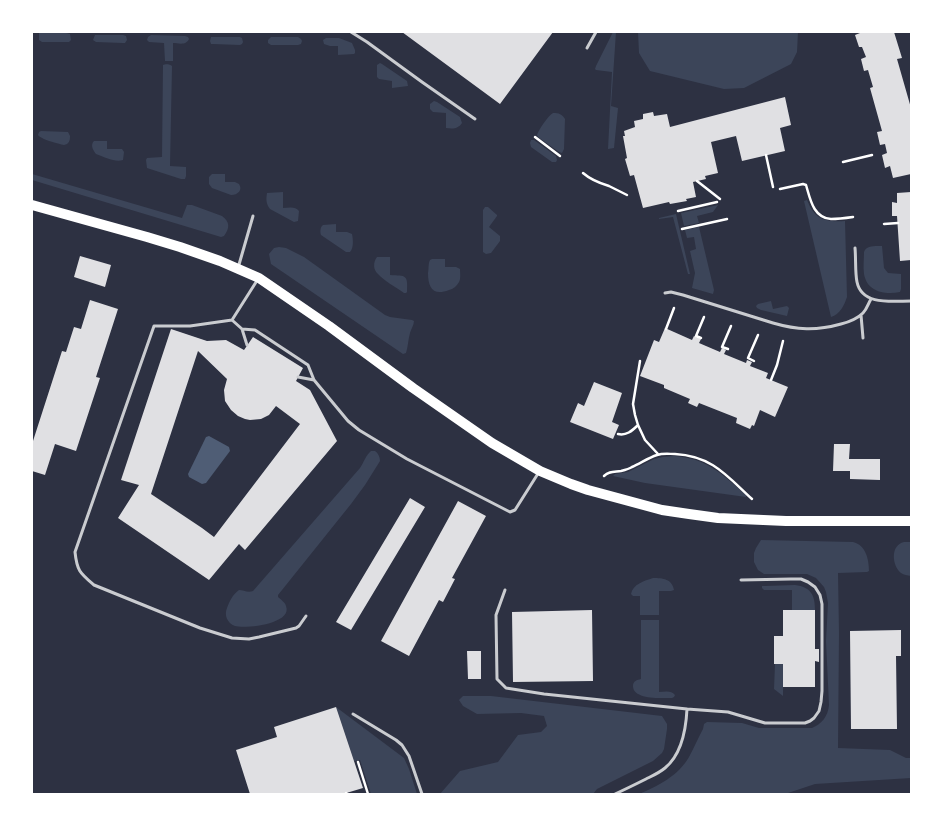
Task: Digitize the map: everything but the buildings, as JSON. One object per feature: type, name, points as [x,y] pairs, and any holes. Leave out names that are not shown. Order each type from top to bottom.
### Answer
[{"type":"main road","points":[[32,205],[180,247],[238,268],[259,278],[329,326],[492,444],[540,471],[588,490],[662,510],[726,518],[786,521],[911,521]]},
{"type":"lane","points":[[351,32],[362,38],[475,119]]},
{"type":"lane","points":[[587,48],[596,32]]},
{"type":"lane","points":[[238,268],[253,216]]},
{"type":"lane","points":[[855,248],[856,282],[864,294],[871,299],[883,301],[911,301]]},
{"type":"lane","points":[[259,278],[232,320],[190,326],[154,326],[75,552],[76,564],[81,574],[94,584],[200,628],[232,638],[249,639],[296,628],[300,626],[306,616]]},
{"type":"lane","points":[[664,293],[671,292],[683,294],[773,324],[803,330],[831,327],[849,322],[861,315],[871,299]]},
{"type":"lane","points":[[861,315],[863,338]]},
{"type":"lane","points":[[232,320],[242,329],[247,345]]},
{"type":"lane","points":[[242,329],[255,330],[308,365],[314,380],[348,421],[359,430],[407,459],[510,512],[515,510],[540,471]]},
{"type":"lane","points":[[298,377],[314,380]]},
{"type":"lane","points":[[505,590],[496,615],[497,679],[506,688],[544,694],[728,712],[765,723],[805,723],[810,721],[819,711],[822,691],[822,604],[820,595],[815,587],[801,579],[740,580]]},
{"type":"lane","points":[[615,794],[659,773],[670,763],[677,753],[683,738],[686,726],[687,709]]},
{"type":"lane","points":[[353,714],[402,745],[409,756],[422,794]]},
{"type":"path","points":[[535,137],[560,156]]},
{"type":"path","points":[[766,155],[773,187]]},
{"type":"path","points":[[844,162],[872,155]]},
{"type":"path","points":[[583,173],[588,178],[596,182],[617,189],[627,195]]},
{"type":"path","points":[[697,181],[720,199]]},
{"type":"path","points":[[780,189],[805,184],[813,207],[818,213],[824,217],[832,219],[853,217]]},
{"type":"path","points":[[678,211],[717,202]]},
{"type":"path","points":[[682,229],[727,219]]},
{"type":"path","points":[[884,224],[898,223]]},
{"type":"path","points":[[666,329],[674,308]]},
{"type":"path","points":[[701,338],[696,336],[704,317]]},
{"type":"path","points":[[728,349],[722,347],[730,326]]},
{"type":"path","points":[[754,361],[748,358],[758,335]]},
{"type":"path","points":[[771,380],[777,365],[783,341]]},
{"type":"path","points":[[640,361],[633,404],[635,415],[645,440],[658,454]]},
{"type":"path","points":[[618,434],[623,435],[628,433],[638,425]]},
{"type":"path","points":[[604,476],[610,472],[628,469],[658,454],[681,454],[695,457],[717,467],[752,499]]},
{"type":"path","points":[[358,762],[368,794]]},
{"type":"shaded area","points":[[39,32],[63,32],[70,34],[71,40],[69,42],[42,42],[39,40]]},
{"type":"shaded area","points":[[613,32],[616,32],[611,106],[618,108],[614,148],[608,149],[612,72],[595,69]]},
{"type":"shaded area","points":[[638,32],[798,32],[797,52],[791,64],[744,88],[724,89],[650,71],[639,53]]},
{"type":"shaded area","points":[[95,35],[123,35],[126,36],[127,40],[125,43],[96,42],[93,40]]},
{"type":"shaded area","points":[[151,35],[185,36],[189,39],[186,43],[173,43],[173,61],[165,61],[164,43],[149,42],[147,40]]},
{"type":"shaded area","points":[[211,37],[240,37],[242,38],[243,42],[240,45],[211,44]]},
{"type":"shaded area","points":[[271,37],[298,37],[302,41],[301,44],[298,45],[271,45],[268,43],[268,40]]},
{"type":"shaded area","points":[[326,38],[339,38],[352,43],[355,53],[338,55],[338,46],[324,44],[323,40]]},
{"type":"shaded area","points":[[380,63],[407,81],[408,86],[392,88],[392,81],[379,79],[377,77],[377,65]]},
{"type":"shaded area","points":[[168,64],[172,66],[170,166],[186,167],[185,179],[147,168],[147,158],[162,157],[163,65]]},
{"type":"shaded area","points":[[434,101],[460,117],[462,123],[455,128],[446,128],[446,113],[433,112],[430,109],[430,104]]},
{"type":"shaded area","points":[[553,113],[560,114],[565,119],[564,149],[562,153],[537,135],[544,123]]},
{"type":"shaded area","points":[[39,132],[68,132],[70,136],[69,141],[64,145],[50,141],[39,137]]},
{"type":"shaded area","points":[[531,140],[534,140],[556,156],[556,162],[552,162],[531,147]]},
{"type":"shaded area","points":[[94,141],[107,141],[107,149],[122,149],[124,152],[123,160],[113,160],[96,154],[92,146]]},
{"type":"shaded area","points":[[32,174],[182,218],[187,205],[192,205],[222,216],[228,223],[228,228],[224,236],[221,237],[32,180]]},
{"type":"shaded area","points":[[212,174],[225,174],[225,182],[235,182],[239,184],[239,192],[231,195],[212,188],[209,184],[209,177]]},
{"type":"shaded area","points":[[283,192],[283,208],[296,208],[299,211],[298,221],[294,222],[270,209],[266,199],[267,193]]},
{"type":"shaded area","points":[[807,200],[817,216],[826,220],[845,221],[847,297],[837,314],[831,317],[804,201]]},
{"type":"shaded area","points":[[718,205],[713,212],[697,216],[699,223],[684,226],[681,213]]},
{"type":"shaded area","points":[[485,207],[488,207],[497,215],[489,227],[500,236],[500,241],[491,253],[486,254],[483,252],[483,210]]},
{"type":"shaded area","points":[[676,214],[690,274],[688,274],[673,217],[659,219]]},
{"type":"shaded area","points":[[336,224],[336,232],[347,232],[352,234],[353,246],[350,252],[346,252],[321,235],[320,230],[323,225]]},
{"type":"shaded area","points":[[699,227],[714,290],[713,294],[692,288],[695,273],[690,251],[696,249],[694,237],[687,238],[685,230]]},
{"type":"shaded area","points":[[882,246],[884,268],[888,273],[901,274],[900,292],[888,293],[878,291],[869,285],[866,280],[864,274],[864,252],[869,247]]},
{"type":"shaded area","points":[[274,248],[286,248],[304,257],[385,315],[414,321],[409,336],[406,353],[403,354],[271,264],[269,254]]},
{"type":"shaded area","points":[[377,257],[390,257],[390,275],[405,277],[407,282],[406,293],[387,282],[376,272],[374,266]]},
{"type":"shaded area","points":[[432,259],[445,259],[445,267],[456,267],[460,269],[460,281],[455,287],[444,292],[439,292],[430,287],[428,273],[429,262]]},
{"type":"shaded area","points":[[771,301],[773,309],[787,306],[789,308],[787,316],[761,310],[756,306],[758,304]]},
{"type":"shaded area","points":[[209,436],[229,447],[230,451],[206,483],[202,484],[189,477],[188,474],[206,437]]},
{"type":"shaded area","points":[[371,451],[375,451],[377,453],[380,461],[365,485],[278,595],[286,606],[286,612],[282,617],[276,621],[257,626],[240,627],[230,623],[227,618],[226,611],[235,594],[239,590],[247,592],[253,591],[360,468]]},
{"type":"shaded area","points":[[674,456],[691,459],[707,465],[730,481],[746,495],[746,497],[645,483],[613,476],[615,474],[628,472],[654,459]]},
{"type":"shaded area","points":[[761,540],[853,542],[861,546],[864,550],[869,571],[838,573],[838,748],[890,750],[906,758],[911,758],[911,778],[815,784],[785,794],[639,794],[667,780],[679,770],[689,757],[704,724],[707,722],[742,723],[759,728],[812,728],[819,724],[826,716],[829,705],[826,641],[828,603],[826,592],[824,587],[816,578],[807,574],[764,574],[758,570],[754,562],[754,553]]},
{"type":"shaded area","points":[[904,542],[911,542],[911,576],[901,573],[894,561],[896,547]]},
{"type":"shaded area","points":[[653,578],[660,578],[669,581],[674,590],[659,591],[659,615],[640,615],[640,596],[633,596],[631,594],[632,591],[639,583]]},
{"type":"shaded area","points":[[795,585],[805,588],[811,593],[814,600],[815,610],[792,610],[792,590],[764,590],[762,588],[762,586]]},
{"type":"shaded area","points":[[641,620],[659,620],[659,692],[672,692],[675,695],[672,698],[643,696],[634,691],[634,682],[641,679]]},
{"type":"shaded area","points":[[775,664],[783,664],[783,696],[774,689]]},
{"type":"shaded area","points":[[463,696],[491,696],[662,716],[667,724],[664,749],[662,753],[653,761],[597,789],[593,794],[440,794],[460,771],[498,762],[518,735],[541,732],[547,726],[544,716],[521,713],[477,714],[463,706],[459,700]]},
{"type":"shaded area","points":[[336,707],[404,758],[417,794],[371,794],[360,760],[354,761]]}]
